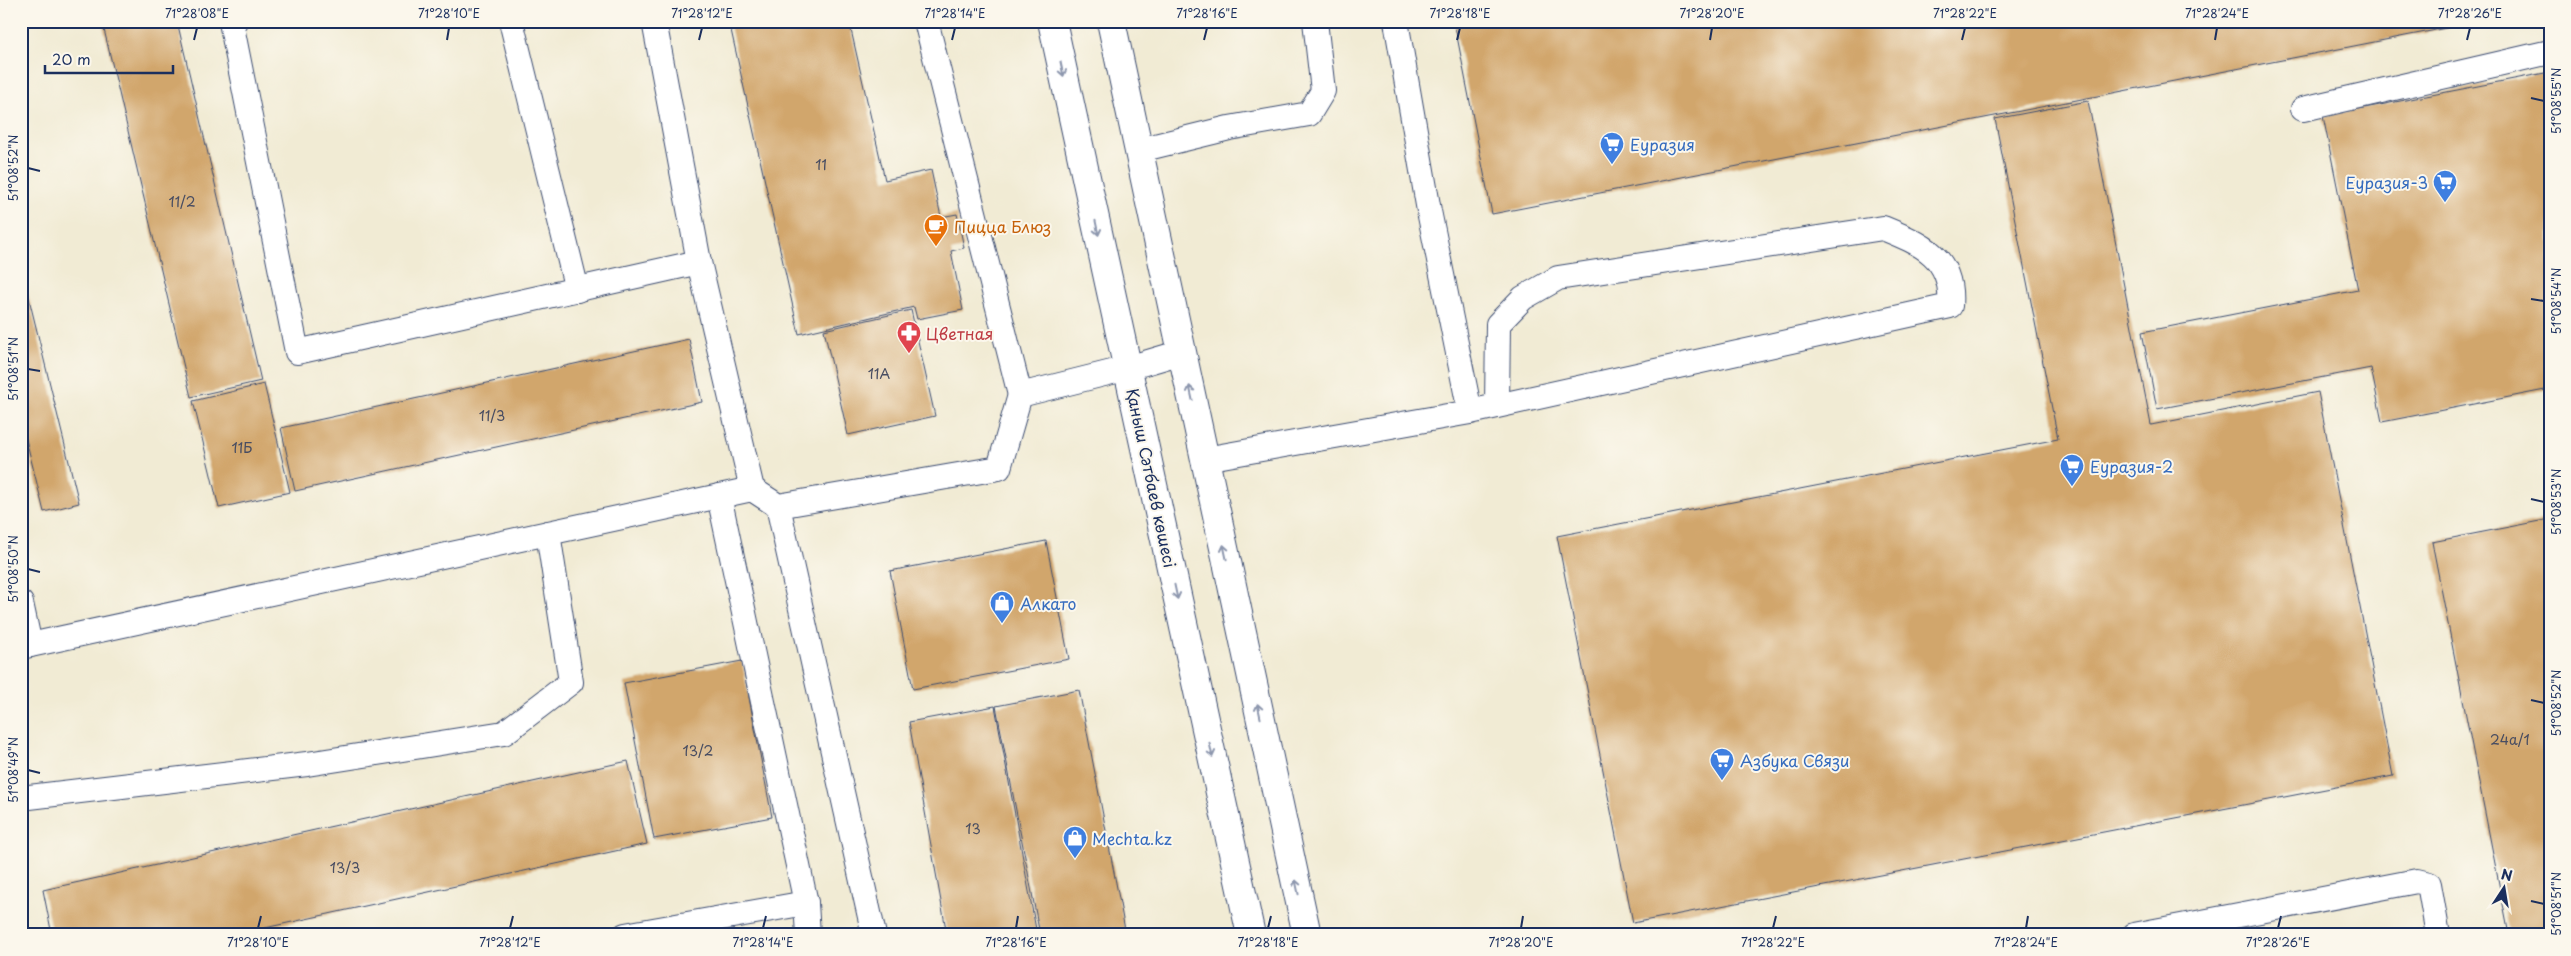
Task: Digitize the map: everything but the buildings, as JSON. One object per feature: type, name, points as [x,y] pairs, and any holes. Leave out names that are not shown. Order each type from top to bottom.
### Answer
[{"type":"main road","name":"Қаныш Сәтбаев көшесі","points":[[1052,21],[1251,935]]},
{"type":"main road","points":[[1111,21],[1307,935]]},
{"type":"lane","points":[[236,21],[231,22],[298,352],[699,262]]},
{"type":"lane","points":[[511,21],[577,290]]},
{"type":"lane","points":[[654,21],[699,262],[752,489],[778,506],[999,468],[1020,396],[926,21]]},
{"type":"lane","points":[[1139,150],[1229,128],[1309,114],[1324,91],[1315,21]]},
{"type":"lane","points":[[1396,21],[1429,211],[1470,412]]},
{"type":"lane","points":[[2303,109],[2550,52]]},
{"type":"lane","points":[[1205,459],[1470,412],[1950,306],[1951,290],[1942,265],[1919,242],[1883,228],[1558,278],[1523,298],[1498,324],[1497,406]]},
{"type":"lane","points":[[1020,396],[1182,352]]},
{"type":"lane","points":[[21,603],[26,646],[752,489]]},
{"type":"lane","points":[[719,496],[806,903],[808,935]]},
{"type":"lane","points":[[778,506],[874,935]]},
{"type":"lane","points":[[21,798],[307,764],[504,733],[571,682],[548,533]]},
{"type":"lane","points":[[2134,935],[2417,881],[2430,884],[2438,935]]},
{"type":"lane","points":[[625,935],[806,903]]},
{"type":"place","name":"Еуразия","points":[[1612,165]]},
{"type":"place","name":"Еуразия-3","points":[[2445,203]]},
{"type":"place","name":"Пицца Блюз","points":[[936,247]]},
{"type":"place","name":"Цветная","points":[[909,354]]},
{"type":"place","name":"Еуразия-2","points":[[2072,487]]},
{"type":"place","name":"Алкато","points":[[1002,624]]},
{"type":"place","name":"Азбука Связи","points":[[1722,781]]},
{"type":"place","name":"Mechta.kz","points":[[1075,859]]}]
